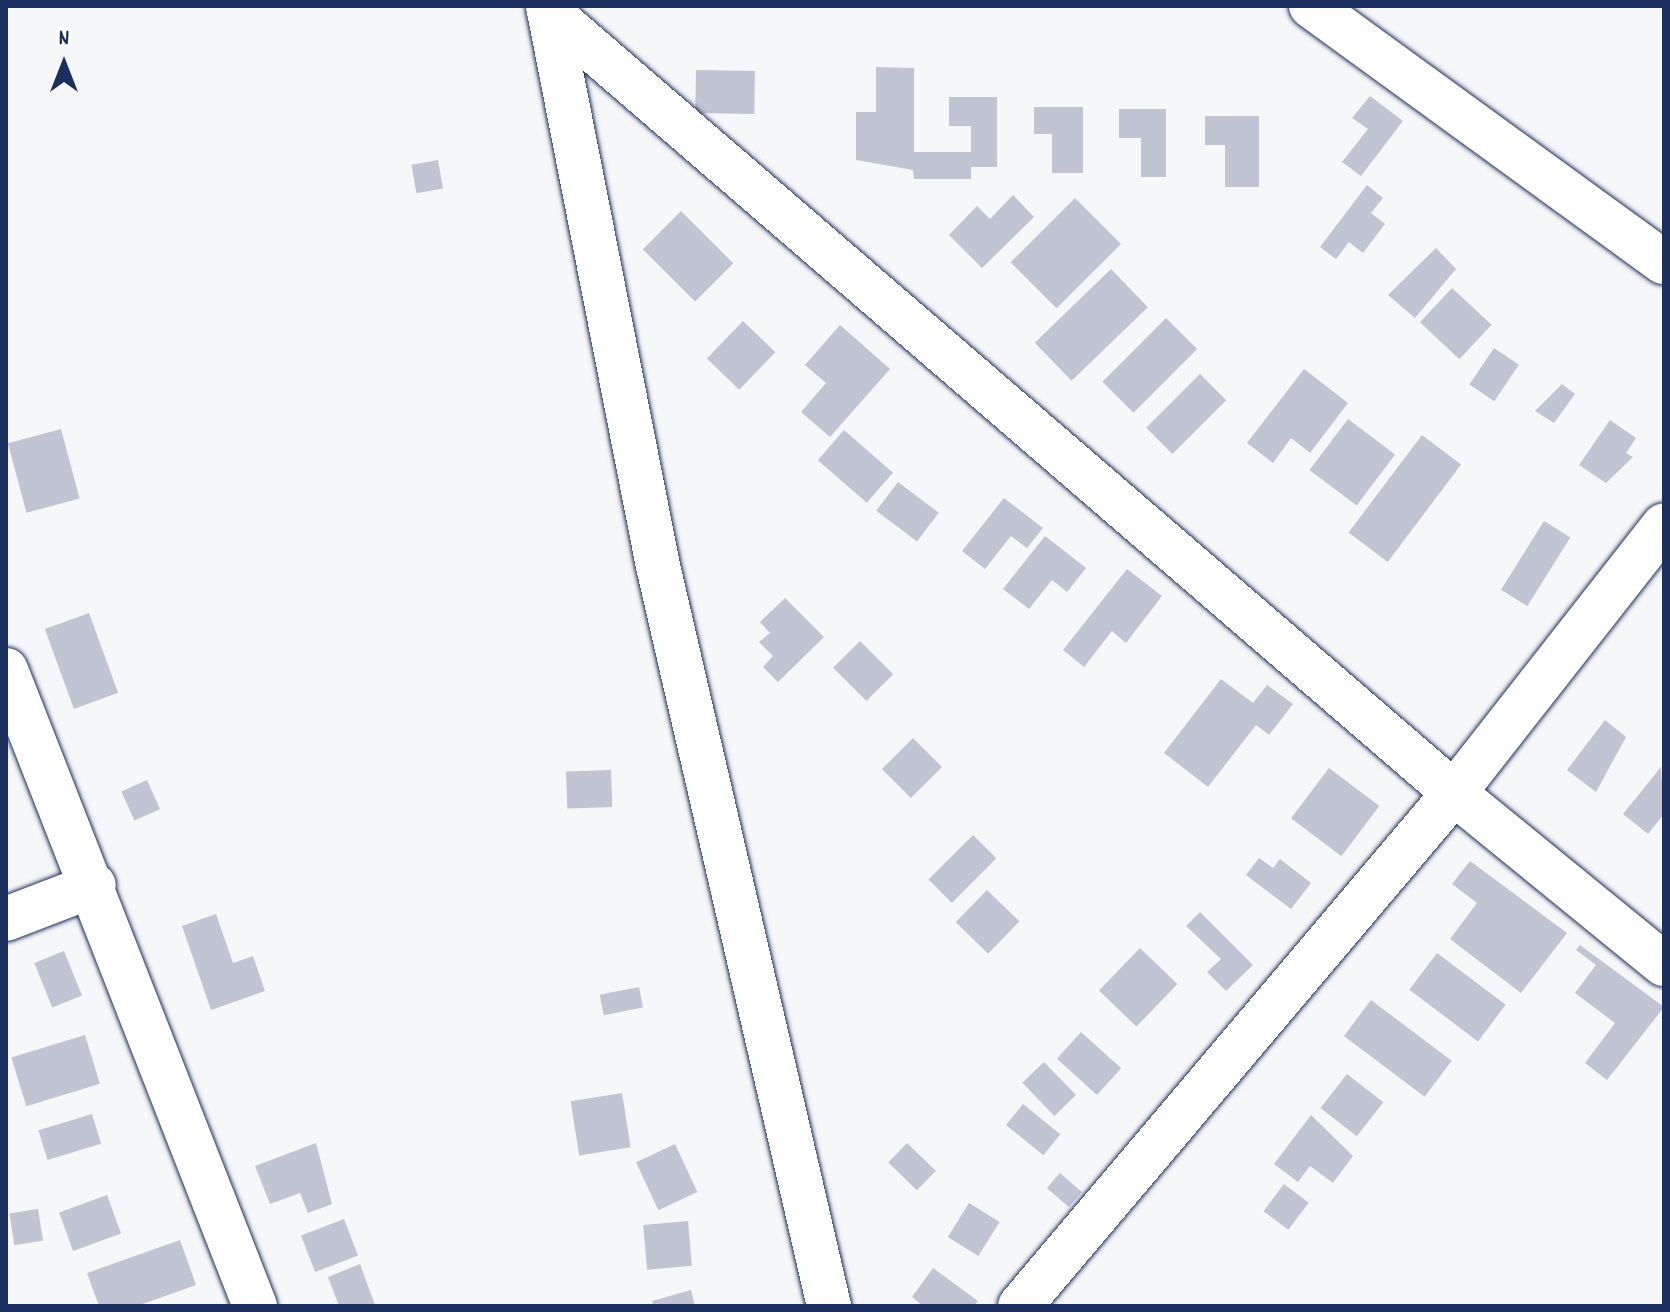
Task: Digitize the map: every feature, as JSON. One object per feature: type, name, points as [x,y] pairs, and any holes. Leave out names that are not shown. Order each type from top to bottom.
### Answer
[{"type":"street","points":[[1311,6],[1664,262]]},
{"type":"street","points":[[549,9],[1454,793],[1664,964]]},
{"type":"street","points":[[549,9],[658,566],[829,1306]]},
{"type":"street","points":[[1020,1306],[1454,793],[1664,525]]},
{"type":"street","points":[[6,670],[94,885],[255,1306]]},
{"type":"street","points":[[6,919],[94,885]]},
{"type":"building","points":[[876,67],[914,68],[914,152],[971,152],[971,126],[949,126],[949,97],[997,97],[997,167],[971,167],[971,179],[914,179],[913,170],[856,160],[856,112],[876,112]]},
{"type":"building","points":[[696,70],[755,71],[754,114],[695,113]]},
{"type":"building","points":[[1370,96],[1403,121],[1361,176],[1342,162],[1368,129],[1352,118]]},
{"type":"building","points":[[1034,107],[1083,107],[1083,173],[1052,173],[1052,134],[1034,134]]},
{"type":"building","points":[[1119,109],[1166,109],[1166,177],[1141,177],[1141,138],[1119,138]]},
{"type":"building","points":[[1205,116],[1259,116],[1259,187],[1225,187],[1225,145],[1205,145]]},
{"type":"building","points":[[438,160],[443,189],[416,193],[411,165]]},
{"type":"building","points":[[1367,185],[1383,198],[1371,213],[1385,224],[1363,253],[1349,242],[1336,259],[1320,247]]},
{"type":"building","points":[[1013,195],[1034,217],[982,268],[949,235],[977,206],[990,219]]},
{"type":"building","points":[[1075,198],[1121,244],[1057,308],[1011,262]]},
{"type":"building","points":[[681,211],[733,263],[695,302],[643,249]]},
{"type":"building","points":[[1436,248],[1456,269],[1415,318],[1388,295]]},
{"type":"building","points":[[1111,269],[1148,307],[1072,381],[1035,343]]},
{"type":"building","points":[[1452,288],[1491,325],[1459,359],[1420,322]]},
{"type":"building","points":[[1166,318],[1197,349],[1133,413],[1102,382]]},
{"type":"building","points":[[743,321],[775,352],[739,390],[707,358]]},
{"type":"building","points":[[840,325],[890,369],[830,437],[801,412],[826,383],[805,365]]},
{"type":"building","points":[[1494,348],[1519,365],[1494,401],[1469,384]]},
{"type":"building","points":[[1304,369],[1348,403],[1310,453],[1291,438],[1273,463],[1247,443]]},
{"type":"building","points":[[1200,374],[1226,400],[1172,454],[1146,428]]},
{"type":"building","points":[[1562,384],[1575,394],[1554,423],[1535,411]]},
{"type":"building","points":[[1348,419],[1395,455],[1357,506],[1309,470]]},
{"type":"building","points":[[1610,420],[1636,438],[1626,453],[1633,457],[1606,483],[1579,465]]},
{"type":"building","points":[[61,429],[80,499],[27,513],[8,443]]},
{"type":"building","points":[[844,430],[893,473],[867,503],[818,460]]},
{"type":"building","points":[[1422,435],[1461,464],[1388,562],[1349,532]]},
{"type":"building","points":[[898,482],[939,513],[917,541],[876,511]]},
{"type":"building","points":[[1004,498],[1043,528],[1027,548],[1011,536],[985,569],[962,551]]},
{"type":"building","points":[[1544,521],[1570,537],[1527,606],[1501,590]]},
{"type":"building","points":[[1045,536],[1086,568],[1067,592],[1052,580],[1029,609],[1003,589]]},
{"type":"building","points":[[1127,569],[1162,596],[1126,643],[1112,631],[1084,667],[1063,650]]},
{"type":"building","points":[[785,598],[824,637],[778,682],[763,667],[773,656],[759,642],[770,633],[760,622]]},
{"type":"building","points":[[89,613],[118,693],[74,709],[45,629]]},
{"type":"building","points":[[860,641],[893,674],[866,701],[833,668]]},
{"type":"building","points":[[1221,679],[1253,703],[1267,685],[1293,704],[1269,735],[1256,725],[1208,787],[1164,753]]},
{"type":"building","points":[[1605,720],[1626,737],[1596,792],[1567,770]]},
{"type":"building","points":[[913,738],[942,767],[911,798],[882,769]]},
{"type":"building","points":[[1661,767],[1664,814],[1648,834],[1623,814]]},
{"type":"building","points":[[1329,768],[1379,806],[1341,856],[1291,818]]},
{"type":"building","points":[[611,770],[612,807],[567,809],[566,772]]},
{"type":"building","points":[[147,780],[160,809],[134,821],[121,791]]},
{"type":"building","points":[[973,835],[996,858],[952,903],[928,880]]},
{"type":"building","points":[[1259,858],[1273,868],[1280,859],[1311,883],[1291,909],[1246,875]]},
{"type":"building","points":[[1470,861],[1567,933],[1521,993],[1450,939],[1477,903],[1452,884]]},
{"type":"building","points":[[987,890],[1019,921],[988,954],[956,922]]},
{"type":"building","points":[[1200,912],[1253,965],[1226,991],[1207,972],[1221,959],[1186,926]]},
{"type":"building","points":[[216,914],[233,963],[253,956],[265,991],[211,1010],[182,926]]},
{"type":"building","points":[[1580,945],[1664,1007],[1607,1080],[1585,1063],[1615,1023],[1575,993],[1596,965],[1576,950]]},
{"type":"building","points":[[1140,948],[1177,984],[1136,1027],[1099,990]]},
{"type":"building","points":[[64,951],[82,996],[52,1007],[34,963]]},
{"type":"building","points":[[1437,953],[1506,1005],[1478,1041],[1409,990]]},
{"type":"building","points":[[639,987],[643,1008],[604,1015],[600,995]]},
{"type":"building","points":[[1371,1000],[1452,1061],[1425,1097],[1344,1036]]},
{"type":"building","points":[[1081,1032],[1121,1068],[1097,1095],[1057,1059]]},
{"type":"building","points":[[85,1035],[100,1084],[26,1106],[11,1058]]},
{"type":"building","points":[[1044,1062],[1076,1095],[1054,1116],[1022,1083]]},
{"type":"building","points":[[1347,1074],[1383,1102],[1357,1136],[1321,1108]]},
{"type":"building","points":[[622,1093],[631,1147],[579,1155],[571,1101]]},
{"type":"building","points":[[1023,1104],[1060,1134],[1043,1155],[1006,1125]]},
{"type":"building","points":[[92,1114],[101,1144],[48,1160],[38,1130]]},
{"type":"building","points":[[1311,1115],[1353,1156],[1333,1183],[1310,1166],[1298,1182],[1274,1164]]},
{"type":"building","points":[[316,1143],[332,1204],[308,1213],[300,1193],[270,1204],[255,1166]]},
{"type":"building","points":[[907,1143],[936,1171],[917,1190],[888,1162]]},
{"type":"building","points":[[675,1144],[697,1192],[658,1210],[636,1162]]},
{"type":"building","points":[[1060,1173],[1082,1192],[1069,1207],[1047,1188]]},
{"type":"building","points":[[1284,1184],[1309,1203],[1288,1230],[1264,1211]]},
{"type":"building","points":[[107,1195],[121,1234],[73,1251],[59,1212]]},
{"type":"building","points":[[969,1203],[1000,1222],[978,1256],[948,1237]]},
{"type":"building","points":[[38,1209],[43,1241],[14,1245],[9,1214]]},
{"type":"building","points":[[344,1219],[358,1255],[315,1272],[301,1235]]},
{"type":"building","points":[[688,1221],[692,1266],[647,1270],[643,1225]]},
{"type":"building","points":[[180,1240],[196,1285],[137,1306],[99,1306],[87,1273]]},
{"type":"building","points":[[360,1264],[375,1305],[339,1306],[328,1277]]},
{"type":"building","points":[[933,1268],[978,1301],[974,1306],[923,1306],[912,1297]]},
{"type":"building","points":[[691,1290],[695,1306],[654,1306],[652,1301]]}]
